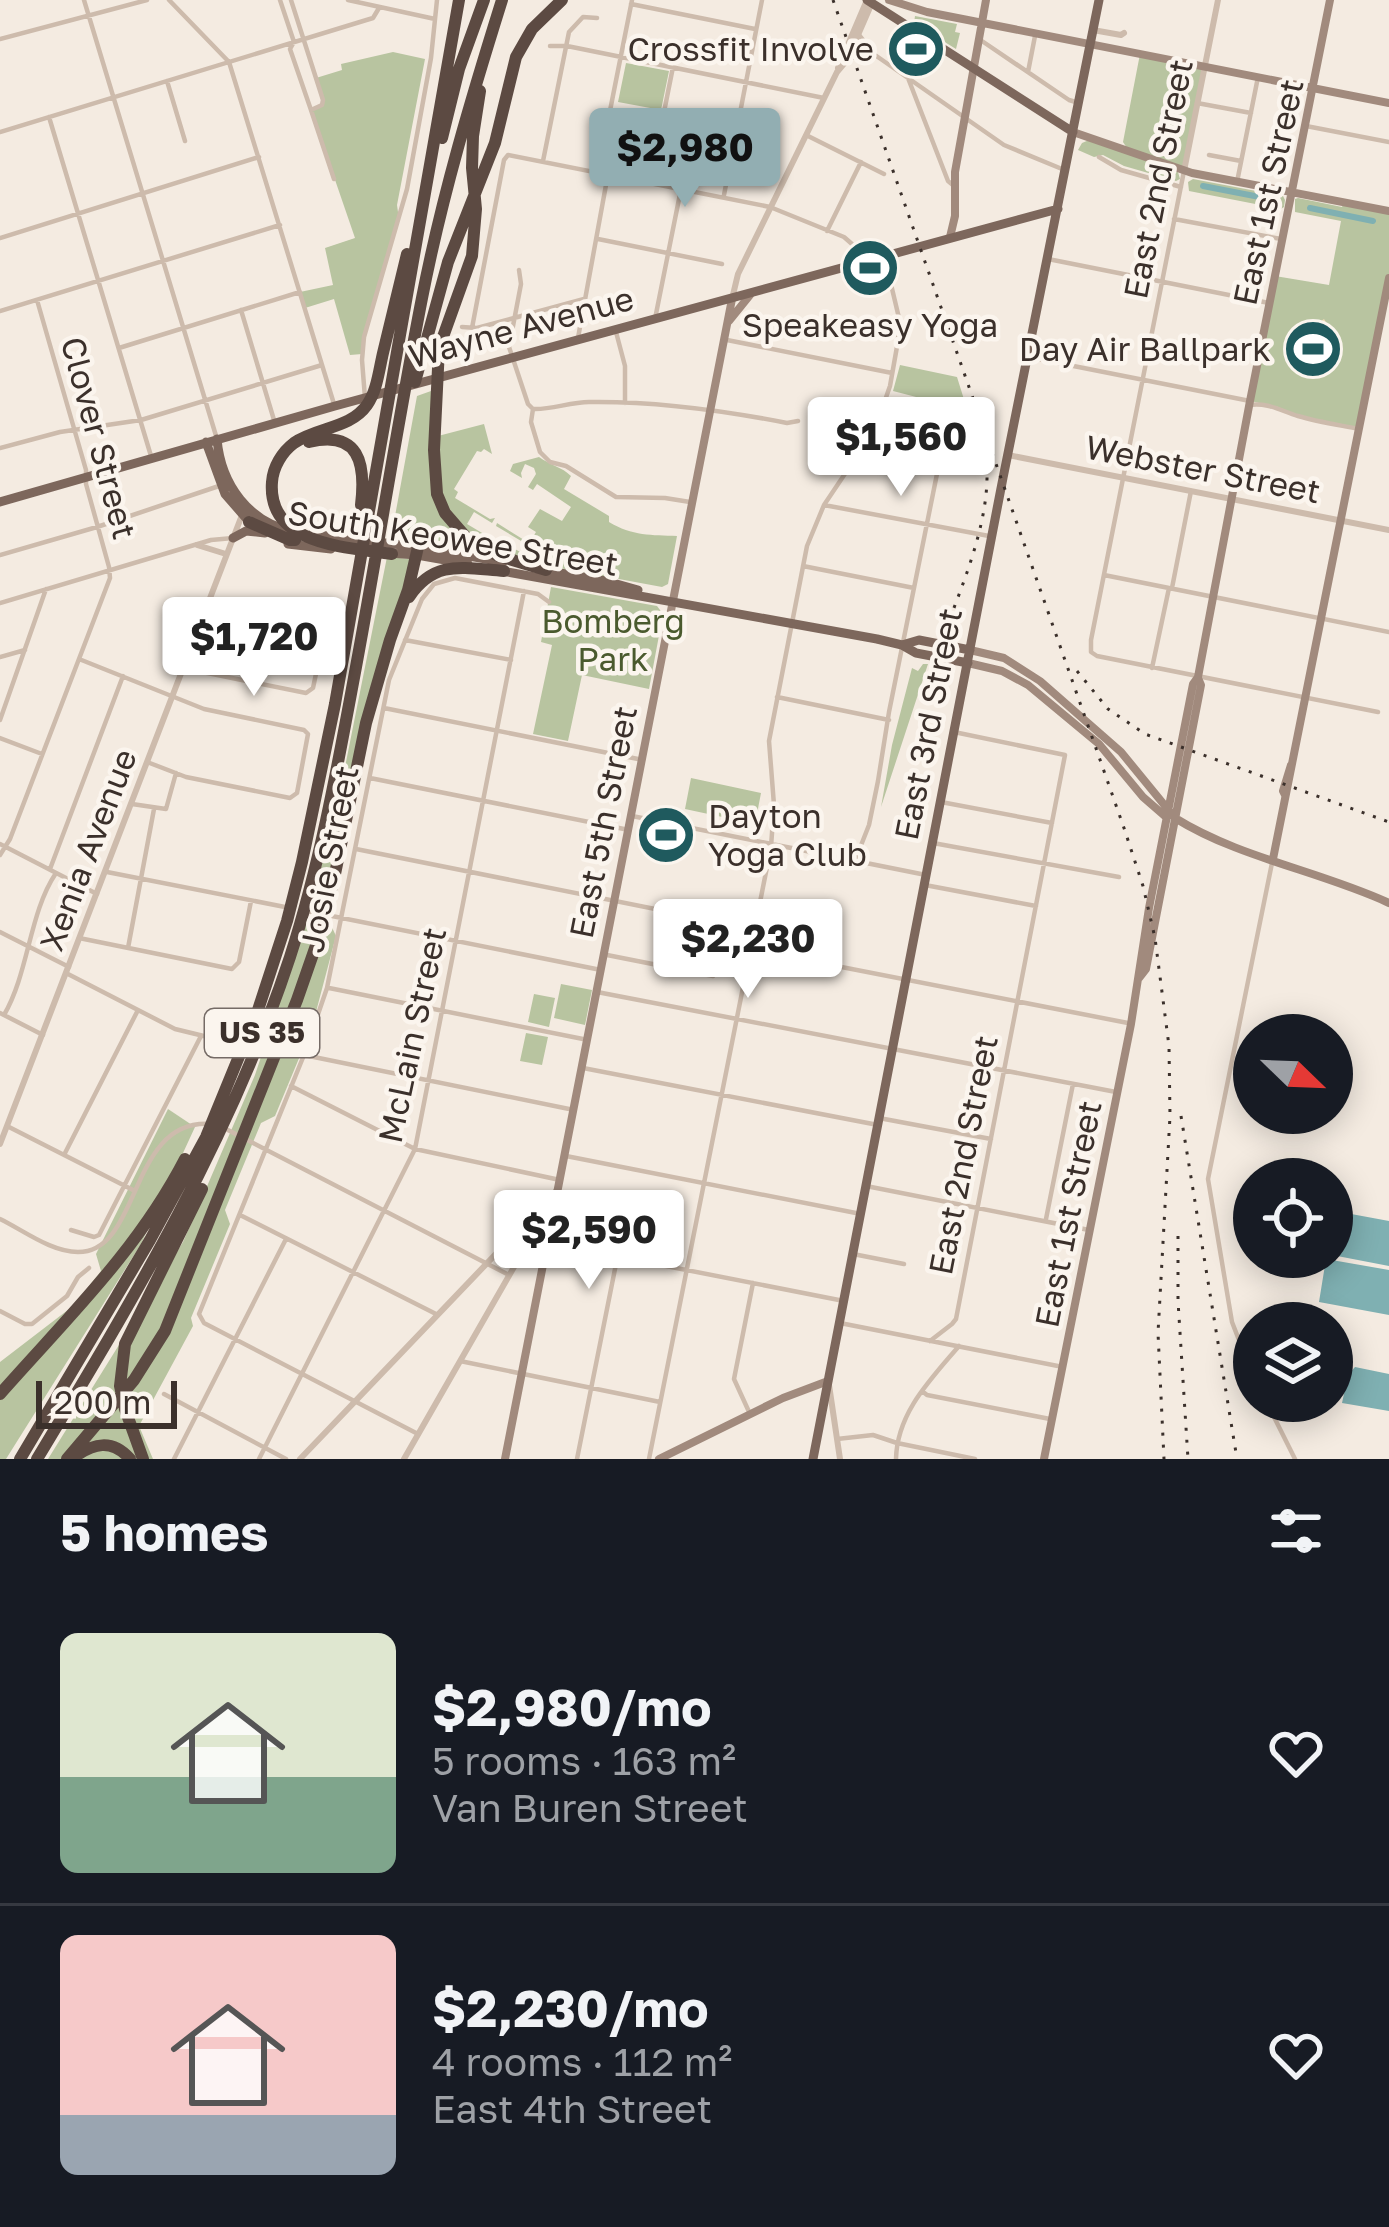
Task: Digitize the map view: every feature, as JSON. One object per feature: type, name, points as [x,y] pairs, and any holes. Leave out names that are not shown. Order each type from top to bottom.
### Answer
[{"type":"highway","points":[[392,554],[316,542],[282,518],[272,479],[283,454],[297,441],[359,414],[387,365],[428,184],[456,0]]},
{"type":"highway","points":[[428,184],[437,168],[458,69],[484,0]]},
{"type":"highway","points":[[416,359],[444,193],[502,0]]},
{"type":"highway","points":[[416,359],[495,143],[516,57],[532,29],[562,0]]},
{"type":"highway","points":[[488,44],[473,136],[476,209],[472,256],[443,334],[434,472],[445,513],[471,543],[546,570]]},
{"type":"highway","points":[[360,534],[384,418],[387,365],[423,174],[434,142]]},
{"type":"highway","name":"US 35","points":[[37,1459],[190,1196],[251,1064],[290,957],[318,855],[416,359]]},
{"type":"highway","points":[[246,515],[295,540],[297,528],[278,488],[283,466],[304,444],[328,439],[349,446],[358,455],[364,477],[360,534]]},
{"type":"highway","points":[[266,528],[277,509]]},
{"type":"highway","points":[[297,528],[328,536]]},
{"type":"highway","name":"US 35","points":[[20,1459],[160,1224],[206,1136],[258,1010],[307,842],[344,651],[360,534]]},
{"type":"highway","points":[[69,1459],[156,1348],[309,966],[335,874],[365,723],[418,551]]},
{"type":"highway","points":[[402,608],[413,590],[435,571],[504,572]]},
{"type":"highway","points":[[0,1394],[94,1294],[163,1198],[220,1088],[287,921]]},
{"type":"highway","points":[[143,1459],[120,1386],[124,1345],[223,1143],[251,1064]]},
{"type":"highway","points":[[69,1459],[103,1444],[121,1449],[130,1459]]},
{"type":"main road","points":[[889,0],[927,13],[1389,103]]},
{"type":"main road","points":[[950,237],[954,186],[986,0]]},
{"type":"main road","name":"East 3rd Street","points":[[813,1459],[1100,0]]},
{"type":"main road","name":"East 1st Street","points":[[1139,978],[1146,969],[1169,847],[1174,777],[1198,677],[1330,0]]},
{"type":"main road","points":[[870,1],[1072,132],[1184,171],[1389,211]]},
{"type":"main road","name":"Wayne Avenue","points":[[0,502],[578,338],[1058,209]]},
{"type":"main road","points":[[955,217],[963,227],[975,230]]},
{"type":"main road","points":[[1273,859],[1389,278]]},
{"type":"main road","points":[[725,327],[752,292]]},
{"type":"main road","name":"East 5th Street","points":[[505,1459],[732,298]]},
{"type":"main road","name":"South Keowee Street","points":[[211,441],[224,482],[246,515],[290,544],[392,554],[418,551],[504,572],[902,644],[916,653],[968,663]]},
{"type":"main road","points":[[233,538],[266,528]]},
{"type":"main road","name":"South Keowee Street","points":[[266,528],[297,528]]},
{"type":"main road","name":"South Keowee Street","points":[[328,536],[606,581],[672,600]]},
{"type":"main road","name":"South Keowee Street","points":[[902,644],[919,640],[970,650]]},
{"type":"main road","points":[[970,650],[1004,658],[1031,674],[1111,742],[1170,814]]},
{"type":"main road","points":[[968,663],[1002,671],[1028,685],[1099,744],[1143,796],[1195,829],[1389,902]]},
{"type":"main road","name":"East 1st Street","points":[[1045,1459],[1138,968],[1202,685],[1198,677]]},
{"type":"main road","points":[[1148,786],[1164,785],[1174,777]]},
{"type":"main road","points":[[1169,847],[1177,836],[1195,829]]},
{"type":"main road","points":[[659,1459],[828,1381]]},
{"type":"main road","points":[[821,1419],[834,1417]]},
{"type":"street","points":[[84,0],[205,401],[211,441]]},
{"type":"street","points":[[0,39],[147,0]]},
{"type":"street","points":[[169,0],[229,62],[335,406]]},
{"type":"street","points":[[280,0],[294,42],[290,49],[334,179]]},
{"type":"street","points":[[291,0],[323,100],[311,110]]},
{"type":"street","points":[[348,0],[435,19]]},
{"type":"street","points":[[365,398],[364,338],[407,189],[437,0]]},
{"type":"street","points":[[723,197],[762,0]]},
{"type":"street","name":"East 2nd Street","points":[[1152,668],[1096,656],[1090,650],[1218,0]]},
{"type":"street","name":"East 5th Street","points":[[732,298],[738,274],[847,60],[870,1]]},
{"type":"street","name":"East 5th Street","points":[[837,72],[870,1]]},
{"type":"street","points":[[598,172],[631,2],[756,29]]},
{"type":"street","points":[[0,132],[373,18],[379,8]]},
{"type":"street","points":[[543,161],[569,32],[583,16],[597,18]]},
{"type":"street","points":[[1093,30],[1124,34]]},
{"type":"street","points":[[1028,71],[1035,34]]},
{"type":"street","points":[[859,35],[875,55],[965,118],[1014,150],[1065,170]]},
{"type":"street","points":[[979,38],[1078,103]]},
{"type":"street","points":[[550,46],[824,98]]},
{"type":"street","points":[[650,182],[674,67]]},
{"type":"street","points":[[1237,182],[1258,77]]},
{"type":"street","points":[[908,78],[954,186]]},
{"type":"street","points":[[167,81],[185,141]]},
{"type":"street","points":[[1197,103],[1251,113]]},
{"type":"street","points":[[49,117],[152,458]]},
{"type":"street","points":[[1306,126],[1389,142]]},
{"type":"street","points":[[806,135],[884,174]]},
{"type":"street","points":[[472,328],[508,155],[770,207],[848,240],[860,262]]},
{"type":"street","points":[[1209,155],[1241,161]]},
{"type":"street","points":[[0,238],[259,157]]},
{"type":"street","points":[[1099,158],[1121,170],[1181,187]]},
{"type":"street","points":[[827,231],[861,162]]},
{"type":"street","points":[[578,338],[608,174]]},
{"type":"street","points":[[655,319],[681,189]]},
{"type":"street","points":[[1174,219],[1281,239]]},
{"type":"street","points":[[0,311],[280,225]]},
{"type":"street","points":[[596,239],[722,264]]},
{"type":"street","points":[[649,1459],[771,844],[774,805],[769,754],[803,566],[824,505],[870,439],[892,373],[899,318],[884,255]]},
{"type":"street","points":[[1048,259],[1269,303]]},
{"type":"street","points":[[519,270],[521,284],[509,346],[533,409],[625,403],[709,408],[798,421]]},
{"type":"street","points":[[118,348],[300,292]]},
{"type":"street","points":[[462,327],[584,298]]},
{"type":"street","name":"Clover Street","points":[[0,855],[110,578],[37,300]]},
{"type":"street","points":[[241,310],[275,423]]},
{"type":"street","points":[[616,328],[625,368],[625,403]]},
{"type":"street","points":[[723,340],[892,373]]},
{"type":"street","points":[[1028,357],[1278,407],[1297,416],[1360,429]]},
{"type":"street","points":[[0,448],[140,420],[322,364]]},
{"type":"street","points":[[533,409],[531,422],[539,452],[550,462],[616,497],[690,502]]},
{"type":"street","points":[[870,439],[975,460]]},
{"type":"street","points":[[859,861],[941,454]]},
{"type":"street","name":"Webster Street","points":[[1008,455],[1389,530]]},
{"type":"street","points":[[0,555],[224,482]]},
{"type":"street","points":[[1191,491],[1152,668],[1378,712]]},
{"type":"street","points":[[824,505],[992,537]]},
{"type":"street","name":"Xenia Avenue","points":[[0,1144],[226,554],[246,515]]},
{"type":"street","points":[[0,603],[222,537],[233,538]]},
{"type":"street","points":[[197,545],[226,554]]},
{"type":"street","points":[[803,566],[914,588]]},
{"type":"street","points":[[1104,575],[1389,632]]},
{"type":"street","name":"Josie Street","points":[[235,1340],[202,1322],[199,1314],[327,988],[383,708],[404,640],[422,599],[439,581],[461,578],[538,594],[549,602]]},
{"type":"street","points":[[0,720],[46,590]]},
{"type":"street","name":"McLain Street","points":[[259,1459],[415,1150],[524,591]]},
{"type":"street","points":[[183,668],[310,692],[325,631],[321,623],[209,600]]},
{"type":"street","points":[[404,640],[511,661]]},
{"type":"street","points":[[0,657],[25,650]]},
{"type":"street","points":[[79,658],[214,712],[308,733],[296,796],[290,798],[147,762]]},
{"type":"street","points":[[43,1035],[2,1014],[13,999],[123,676]]},
{"type":"street","points":[[777,697],[889,720]]},
{"type":"street","points":[[383,708],[643,760]]},
{"type":"street","name":"East 2nd Street","points":[[930,1340],[956,1318],[1064,754],[954,732]]},
{"type":"street","points":[[0,738],[42,754]]},
{"type":"street","points":[[131,804],[168,807],[176,773]]},
{"type":"street","points":[[370,778],[629,830]]},
{"type":"street","points":[[940,802],[1052,823]]},
{"type":"street","points":[[128,948],[154,808]]},
{"type":"street","points":[[632,816],[859,861],[1036,906]]},
{"type":"street","points":[[933,843],[1119,878]]},
{"type":"street","points":[[3,845],[97,894]]},
{"type":"street","points":[[356,849],[755,929]]},
{"type":"street","points":[[1233,1325],[1208,1179],[1273,859]]},
{"type":"street","points":[[106,871],[602,970]]},
{"type":"street","points":[[79,938],[232,969],[237,966],[252,900]]},
{"type":"street","points":[[0,932],[137,1010],[176,1029],[212,1038]]},
{"type":"street","points":[[605,954],[713,976]]},
{"type":"street","points":[[821,963],[1131,1024]]},
{"type":"street","points":[[327,988],[588,1040]]},
{"type":"street","points":[[597,992],[1116,1092]]},
{"type":"street","points":[[64,1154],[137,1010]]},
{"type":"street","points":[[71,1230],[94,1238],[99,1235],[201,1036]]},
{"type":"street","points":[[304,1055],[574,1110]]},
{"type":"street","points":[[582,1068],[991,1138]]},
{"type":"street","points":[[1046,1221],[1072,1084]]},
{"type":"street","points":[[291,1086],[415,1150],[559,1184],[300,1459]]},
{"type":"street","points":[[0,1112],[11,1116]]},
{"type":"street","points":[[0,1220],[62,1249],[84,1252],[98,1247],[110,1237],[164,1140],[188,1125],[218,1126],[509,1275]]},
{"type":"street","points":[[7,1126],[135,1191]]},
{"type":"street","points":[[565,1156],[861,1214]]},
{"type":"street","points":[[866,1186],[1090,1230]]},
{"type":"street","points":[[239,1214],[437,1315]]},
{"type":"street","points":[[404,1459],[509,1275],[551,1222]]},
{"type":"street","points":[[174,1459],[286,1239]]},
{"type":"street","points":[[527,1250],[547,1242],[844,1301]]},
{"type":"street","points":[[853,1254],[904,1264]]},
{"type":"street","points":[[577,1459],[617,1256]]},
{"type":"street","points":[[0,1311],[32,1324],[67,1296],[88,1268]]},
{"type":"street","points":[[751,1414],[734,1379],[753,1283]]},
{"type":"street","points":[[839,1323],[1063,1367]]},
{"type":"street","points":[[235,1340],[418,1434]]},
{"type":"street","points":[[896,1459],[908,1411],[958,1346]]},
{"type":"street","points":[[460,1361],[660,1402]]},
{"type":"street","points":[[828,1381],[840,1459]]},
{"type":"street","points":[[922,1391],[1052,1420]]},
{"type":"street","points":[[164,1394],[286,1459]]},
{"type":"street","points":[[1276,1422],[1295,1459]]},
{"type":"street","points":[[837,1438],[870,1435],[975,1459]]},
{"type":"green space","points":[[915,16],[957,24],[956,49],[914,23]]},
{"type":"green space","points":[[393,52],[425,59],[397,205],[399,219],[362,354],[350,355],[334,299],[305,308],[300,292],[333,285],[325,248],[355,238],[311,110],[322,104],[316,78],[342,70],[341,64]]},
{"type":"green space","points":[[1140,54],[1204,67],[1184,171],[1131,154],[1123,142]]},
{"type":"green space","points":[[626,63],[669,71],[661,110],[618,102]]},
{"type":"green space","points":[[1089,140],[1178,172],[1180,179],[1078,150]]},
{"type":"green space","points":[[1193,179],[1283,196],[1284,207],[1189,191],[1188,182]]},
{"type":"green space","points":[[1298,198],[1389,210],[1389,274],[1360,429],[1250,401],[1275,276],[1329,285],[1341,221],[1295,212]]},
{"type":"green space","points":[[900,365],[957,377],[981,454],[911,441],[920,398],[893,391]]},
{"type":"green space","points":[[431,391],[432,483],[478,551],[391,538],[417,396]]},
{"type":"green space","points":[[484,424],[492,454],[477,451],[454,489],[458,492],[455,498],[495,518],[492,523],[474,512],[467,524],[526,555],[528,545],[497,523],[529,543],[536,532],[528,527],[540,509],[562,521],[571,507],[537,484],[533,490],[528,487],[536,474],[534,468],[525,464],[522,478],[510,471],[513,464],[539,457],[571,476],[564,489],[609,516],[609,522],[634,532],[677,536],[668,584],[662,587],[538,564],[484,548],[458,527],[439,489],[438,436]]},
{"type":"green space","points":[[387,557],[412,559],[322,906],[311,905],[337,807]]},
{"type":"green space","name":"Bomberg Park","points":[[551,587],[657,606],[663,614],[649,689],[582,675],[568,741],[533,734],[552,645],[541,642]]},
{"type":"green space","points":[[928,664],[881,807],[912,668],[918,671]]},
{"type":"green space","points":[[691,778],[761,793],[755,824],[685,809]]},
{"type":"green space","points":[[307,918],[329,921],[336,936],[312,1027],[275,1116],[261,1123],[225,1210],[230,1224],[191,1318],[193,1326],[139,1426],[153,1459],[48,1459],[183,1242],[255,1075]]},
{"type":"green space","points":[[561,984],[592,990],[585,1025],[554,1018]]},
{"type":"green space","points":[[534,994],[555,998],[549,1027],[528,1022]]},
{"type":"green space","points":[[526,1033],[548,1037],[542,1065],[520,1061]]},
{"type":"green space","points":[[168,1109],[195,1127],[141,1244],[6,1459],[0,1459],[0,1362],[73,1306],[101,1271],[96,1254]]},
{"type":"sand","points":[[1324,319],[1339,344],[1317,355],[1300,336]]},
{"type":"water","points":[[1353,1214],[1389,1221],[1389,1266],[1353,1259]]},
{"type":"water","points":[[1353,1264],[1389,1270],[1389,1315],[1353,1308],[1353,1302],[1319,1302],[1323,1278],[1353,1278]]},
{"type":"water","points":[[1353,1369],[1389,1374],[1389,1411],[1353,1405]]},
{"type":"waterway","points":[[1203,186],[1270,199]]},
{"type":"waterway","points":[[1310,208],[1373,221]]},
{"type":"railway","points":[[833,0],[1124,828],[1155,938],[1169,1046],[1170,1116],[1158,1333],[1164,1459]]},
{"type":"railway","points":[[933,664],[978,536],[987,483],[986,457]]},
{"type":"railway","points":[[1077,671],[1108,709],[1145,734],[1389,822]]},
{"type":"railway","points":[[1181,1116],[1237,1459]]},
{"type":"railway","points":[[1178,1236],[1188,1459]]},
{"type":"place","name":"Crossfit Involve","points":[[916,49]]},
{"type":"place","name":"Speakeasy Yoga","points":[[870,268]]},
{"type":"place","name":"Day Air Ballpark","points":[[1313,349]]},
{"type":"place","name":"Dayton Yoga Club","points":[[666,835]]}]
